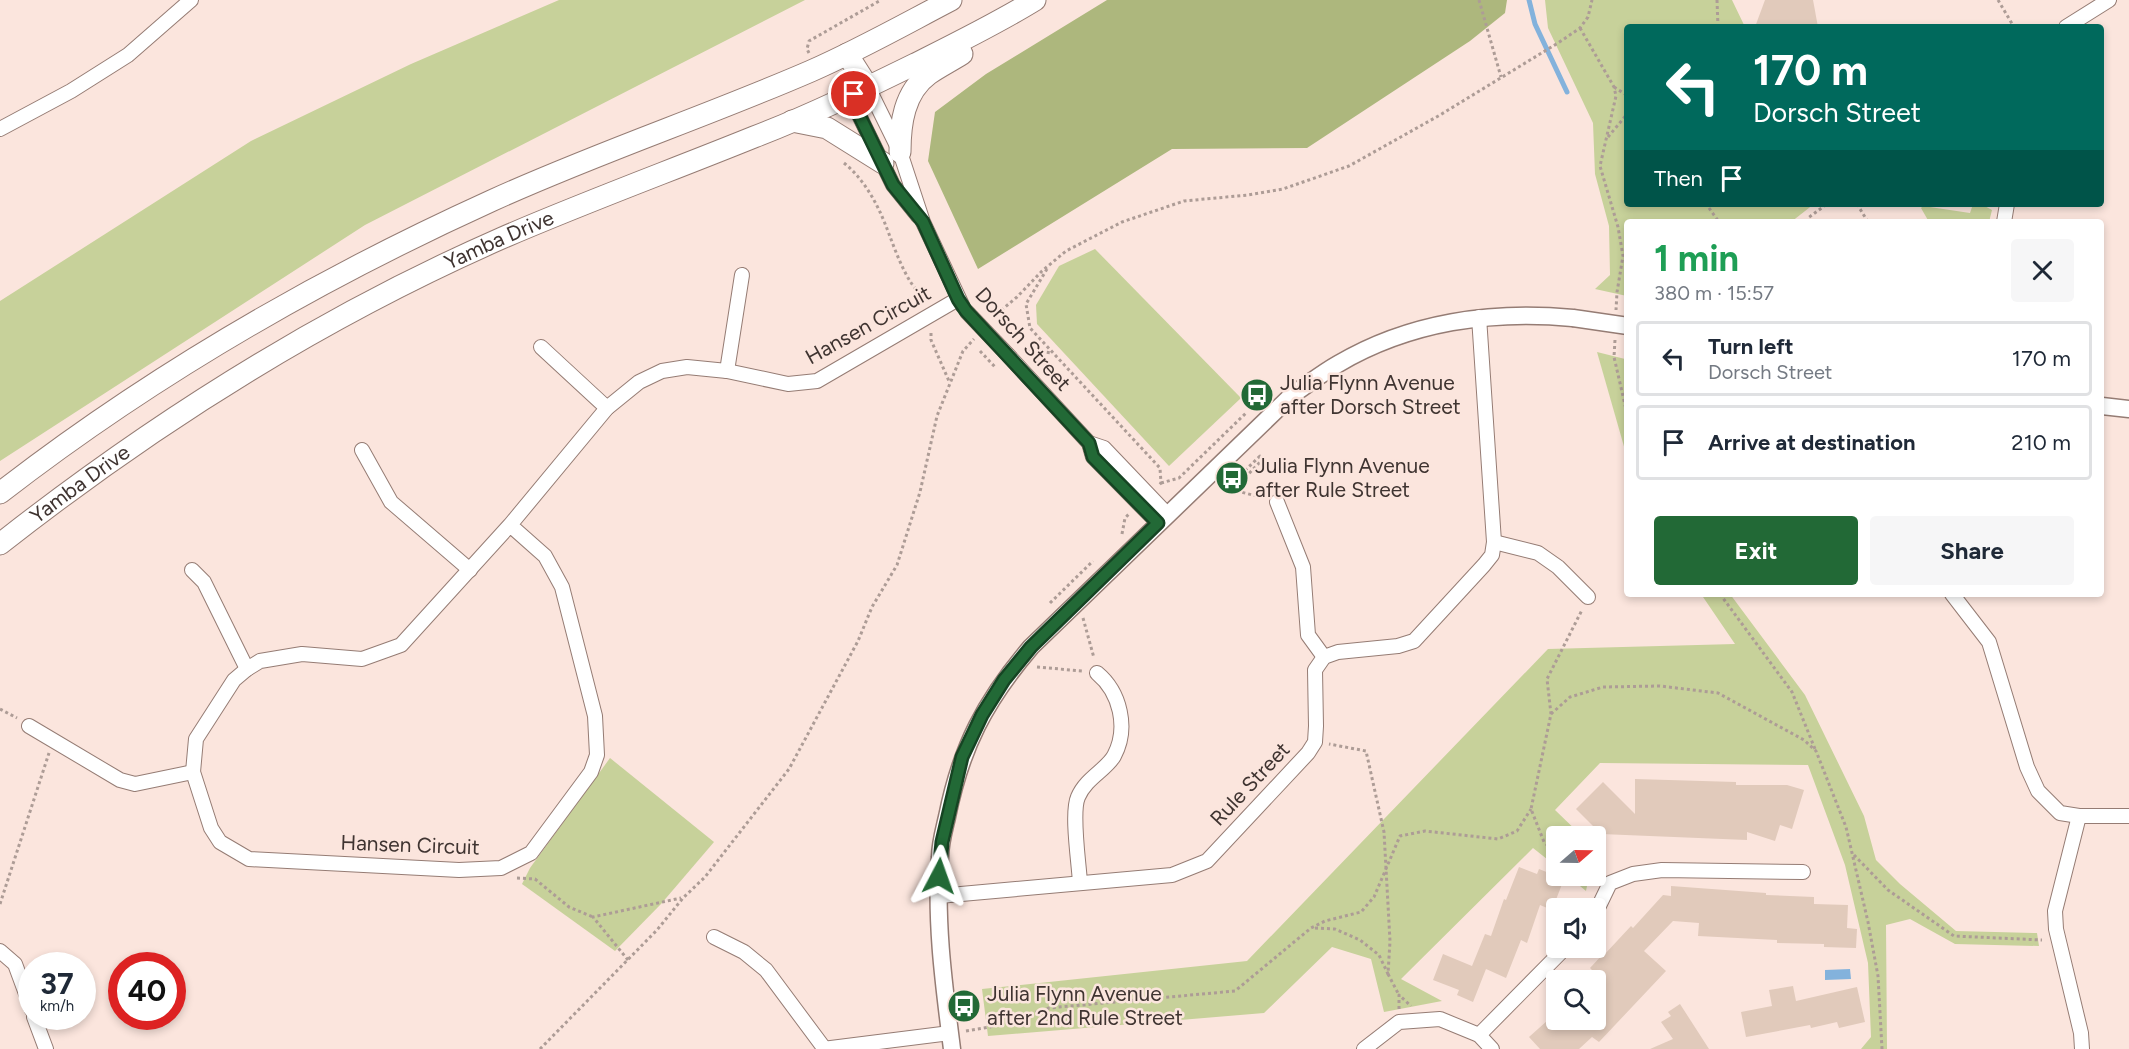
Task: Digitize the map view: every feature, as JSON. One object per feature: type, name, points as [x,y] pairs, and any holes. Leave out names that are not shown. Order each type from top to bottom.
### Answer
[{"type":"main road","name":"Yamba Drive","points":[[0,494],[70,441],[184,364],[316,287],[380,254],[543,178],[728,106],[843,56],[951,0]]},
{"type":"main road","name":"Yamba Drive","points":[[0,544],[61,496],[154,430],[284,350],[351,312],[502,239],[583,204],[758,136],[861,90],[987,28],[1035,0]]},
{"type":"main road","points":[[792,121],[827,128],[891,158],[914,89],[927,76],[961,55],[987,28]]},
{"type":"main road","points":[[843,56],[861,90]]},
{"type":"street","points":[[0,129],[71,91],[128,55],[191,0]]},
{"type":"street","points":[[2071,24],[2109,0]]},
{"type":"street","name":"Dorsch Street","points":[[861,90],[857,111],[891,158],[893,185],[923,222]]},
{"type":"street","name":"Dorsch Street","points":[[861,90],[891,158],[958,299],[966,311],[1089,443],[1104,448],[1163,518]]},
{"type":"street","points":[[728,371],[742,275]]},
{"type":"street","name":"Hansen Circuit","points":[[510,525],[544,556],[562,587],[595,716],[597,755],[591,772],[531,853],[501,868],[459,870],[249,859],[220,842],[211,828],[193,772],[196,740],[234,680],[247,669],[260,661],[302,654],[362,659],[401,645],[510,525],[607,408],[639,382],[662,370],[687,367],[728,371],[788,384],[817,381],[958,299]]},
{"type":"street","points":[[714,938],[744,952],[766,970],[824,1049],[951,1041],[941,959],[940,856],[962,757],[982,715],[1022,657],[1292,395],[1338,364],[1391,339],[1432,326],[1479,318],[1535,314],[1573,318],[1621,331]]},
{"type":"street","points":[[1277,502],[1303,567],[1308,635],[1324,657],[1338,652],[1398,646],[1414,640],[1492,555],[1494,542],[1479,318]]},
{"type":"street","points":[[541,347],[607,408]]},
{"type":"street","points":[[2104,406],[2129,409]]},
{"type":"street","points":[[362,450],[391,502],[470,570]]},
{"type":"street","points":[[1494,542],[1538,553],[1558,567],[1588,597]]},
{"type":"street","points":[[192,570],[204,582],[247,669]]},
{"type":"street","points":[[1954,597],[1989,642],[2027,767],[2038,791],[2060,813],[2079,816],[2129,816]]},
{"type":"street","name":"Rule Street","points":[[939,896],[1172,874],[1207,861],[1308,753],[1315,742],[1315,670],[1324,657]]},
{"type":"street","points":[[1080,883],[1075,810],[1078,797],[1089,780],[1114,757],[1122,732],[1120,705],[1105,680],[1097,673]]},
{"type":"street","points":[[29,726],[120,780],[135,784],[193,772]]},
{"type":"street","points":[[2079,816],[2055,910],[2056,929],[2081,1033],[2082,1049]]},
{"type":"street","points":[[1603,898],[1610,883],[1633,874],[1662,870],[1803,872]]},
{"type":"street","points":[[0,951],[15,964],[18,972]]},
{"type":"street","points":[[1479,1035],[1555,958]]},
{"type":"street","points":[[1364,1049],[1399,1022],[1440,1019],[1479,1035],[1492,1049]]},
{"type":"street","points":[[39,1030],[46,1049]]},
{"type":"path","points":[[1479,0],[1501,78]]},
{"type":"path","points":[[989,322],[1066,251],[1122,222],[1184,201],[1283,189],[1349,166],[1440,115],[1580,28],[1588,17],[1592,0]]},
{"type":"path","points":[[1717,0],[1718,24]]},
{"type":"path","points":[[1998,0],[2012,24]]},
{"type":"path","points":[[1580,28],[1614,87],[1616,96],[1600,166],[1618,227],[1623,256],[1616,313]]},
{"type":"path","points":[[1614,87],[1624,93]]},
{"type":"path","points":[[1607,138],[1624,118]]},
{"type":"path","points":[[1808,219],[1823,207]]},
{"type":"path","points":[[1709,208],[1717,219]]},
{"type":"path","points":[[924,332],[931,328]]},
{"type":"path","points":[[1621,331],[1614,357],[1624,401]]},
{"type":"path","points":[[540,1049],[657,930],[683,898],[705,877],[789,769],[858,641],[872,607],[897,565],[920,492],[937,416],[963,351],[976,336]]},
{"type":"path","points":[[1245,464],[1226,484],[1228,487],[1260,456],[1263,459],[1233,490],[1277,502]]},
{"type":"path","points":[[1061,592],[1073,606]]},
{"type":"path","points":[[951,1041],[1049,1008],[1235,991],[1311,928],[1325,921],[1361,912],[1374,897],[1400,836],[1425,831],[1498,839],[1517,831],[1531,809],[1551,714],[1546,679],[1588,597]]},
{"type":"path","points":[[1722,597],[1792,692],[1846,827],[1878,976],[1882,1049]]},
{"type":"path","points":[[1042,658],[1035,667],[1097,673],[1082,615],[1074,624]]},
{"type":"path","points":[[1551,714],[1570,697],[1603,687],[1659,686],[1718,693],[1804,740],[1816,751]]},
{"type":"path","points":[[0,709],[29,726]]},
{"type":"path","points":[[0,904],[53,740]]},
{"type":"path","points":[[1315,742],[1366,751],[1384,832],[1390,941],[1388,974]]},
{"type":"path","points":[[1531,809],[1546,844]]},
{"type":"path","points":[[1852,854],[1888,890],[1954,936],[2039,940]]},
{"type":"path","points":[[628,960],[593,917],[683,898]]},
{"type":"path","points":[[1311,928],[1335,929],[1360,940],[1379,955],[1400,995]]},
{"type":"green space","points":[[559,0],[805,0],[365,225],[0,461],[0,301],[251,141],[411,64]]},
{"type":"green space","points":[[1107,0],[1507,0],[1505,13],[1470,41],[1307,148],[1172,149],[978,269],[928,161],[935,112],[986,74]]},
{"type":"green space","points":[[1545,0],[1732,0],[1744,24],[1624,24],[1624,207],[1810,207],[1795,219],[1624,219],[1624,295],[1595,289],[1610,275],[1609,226],[1595,174],[1593,123],[1548,28]]},
{"type":"green space","points":[[1930,207],[1970,213],[1972,207],[1986,207],[1992,210],[1990,219],[1927,219],[1921,208]]},
{"type":"green space","points":[[1095,249],[1241,398],[1169,466],[1037,324],[1036,305],[1059,266]]},
{"type":"green space","points":[[1597,352],[1624,359],[1624,446]]},
{"type":"green space","points":[[1703,597],[1732,597],[1805,695],[1864,816],[1876,860],[1900,884],[1956,931],[2037,933],[2039,946],[1955,944],[1910,919],[1886,925],[1887,1049],[1861,1049],[1871,1037],[1868,963],[1845,865],[1808,765],[1600,763],[1555,810],[1572,826],[1546,826],[1546,858],[1533,848],[1401,979],[1442,1001],[1384,1012],[1371,959],[1332,947],[1264,1013],[988,1036],[982,989],[1247,961],[1548,649],[1735,644]]},
{"type":"green space","points":[[610,758],[714,842],[661,904],[615,951],[522,884],[530,868]]},
{"type":"water","points":[[1850,969],[1851,979],[1825,980],[1825,970]]},
{"type":"building","points":[[1765,0],[1813,0],[1817,24],[1756,24]]},
{"type":"building","points":[[1635,779],[1736,782],[1736,785],[1787,785],[1804,790],[1792,829],[1780,825],[1775,841],[1747,832],[1747,840],[1606,834],[1606,826],[1593,826],[1576,809],[1603,782],[1635,814]]},
{"type":"building","points":[[1519,867],[1537,874],[1539,869],[1546,872],[1546,886],[1561,886],[1557,898],[1546,898],[1546,908],[1540,905],[1527,943],[1521,940],[1506,978],[1486,969],[1473,1002],[1457,995],[1459,990],[1433,980],[1443,954],[1472,966],[1485,934],[1491,936],[1504,899],[1506,900]]},
{"type":"building","points":[[1671,886],[1814,897],[1814,904],[1848,905],[1847,928],[1857,929],[1856,948],[1824,947],[1824,944],[1777,943],[1777,940],[1698,936],[1699,923],[1673,921],[1644,951],[1666,971],[1599,1042],[1592,1037],[1579,1049],[1540,1049],[1529,1037],[1546,1022],[1546,1030],[1606,1030],[1606,970],[1590,968],[1599,958],[1606,958],[1606,953],[1663,895],[1671,896]]},
{"type":"building","points":[[1793,986],[1796,1001],[1857,987],[1865,1022],[1839,1028],[1837,1022],[1811,1028],[1810,1025],[1746,1037],[1741,1012],[1772,1006],[1769,990]]},
{"type":"building","points":[[1680,1004],[1709,1049],[1650,1049],[1673,1039],[1661,1022],[1671,1016],[1668,1012]]},
{"type":"waterway","points":[[1529,0],[1535,24],[1567,92]]},
{"type":"place","name":"Julia Flynn Avenue after Dorsch Street","points":[[1257,395]]},
{"type":"place","name":"Julia Flynn Avenue after Rule Street","points":[[1232,478]]},
{"type":"place","name":"Julia Flynn Avenue after 2nd Rule Street","points":[[964,1006]]},
{"type":"route","points":[[854,94],[857,111],[893,185],[923,222],[958,299],[966,311],[1089,443],[1093,457],[1158,523],[1031,647],[1004,680],[982,715],[962,757],[942,842],[939,876]]}]
